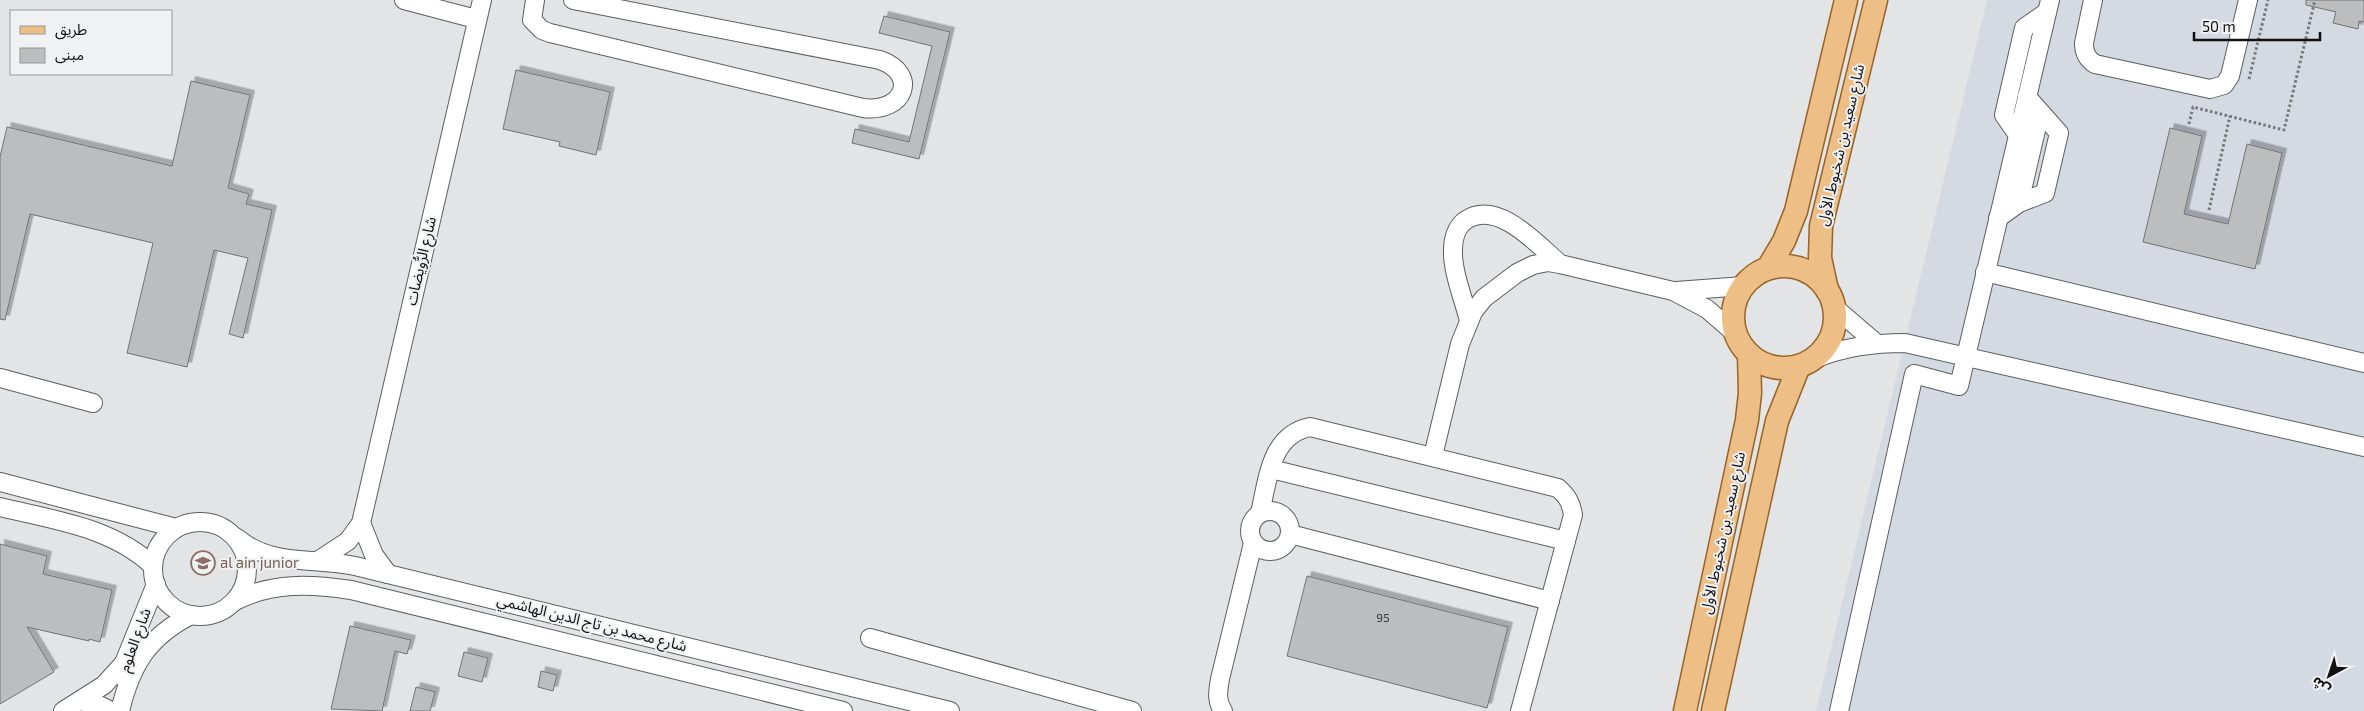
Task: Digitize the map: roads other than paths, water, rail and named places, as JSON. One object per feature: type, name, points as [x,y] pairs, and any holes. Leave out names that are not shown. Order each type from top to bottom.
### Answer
[{"type":"main road","name":"شارع سعيد بن شخبوط الأول","points":[[1768,268],[1784,241],[1796,211],[1846,0]]},
{"type":"main road","name":"شارع سعيد بن شخبوط الأول","points":[[1831,299],[1820,258],[1821,226],[1876,0]]},
{"type":"main road","points":[[1768,268],[1795,268],[1808,272],[1831,299],[1835,322],[1832,336],[1824,348],[1807,362],[1786,368],[1760,362],[1749,354],[1737,335],[1733,318],[1736,301],[1744,286],[1755,275],[1768,268]]},
{"type":"main road","name":"شارع سعيد بن شخبوط الأول","points":[[1685,711],[1748,420],[1750,393],[1749,354]]},
{"type":"main road","name":"شارع سعيد بن شخبوط الأول","points":[[1714,711],[1777,421],[1807,362]]},
{"type":"street","points":[[404,0],[476,19]]},
{"type":"street","name":"شارع الرُّويضات","points":[[319,560],[348,541],[361,523],[476,19],[482,0]]},
{"type":"street","points":[[535,0],[532,20],[542,30],[550,33],[863,108],[886,107],[899,99],[902,91],[903,82],[899,74],[894,67],[880,60],[573,0]]},
{"type":"street","points":[[2093,0],[2084,43],[2086,56],[2095,64],[2210,89],[2224,85],[2230,76],[2248,0]]},
{"type":"street","points":[[1839,711],[1914,374],[1959,386],[2048,6]]},
{"type":"street","points":[[2018,135],[2004,115],[2024,28],[2048,6]]},
{"type":"street","points":[[1998,218],[2019,203],[2045,193],[2060,133],[2027,97]]},
{"type":"street","points":[[2019,203],[2040,113]]},
{"type":"street","points":[[1469,321],[1453,251],[1456,233],[1465,221],[1483,214],[1505,219],[1560,264]]},
{"type":"street","points":[[1433,456],[1460,344],[1469,321],[1484,298],[1517,273],[1533,265],[1548,262],[1560,264],[1673,291],[1708,309],[1737,335]]},
{"type":"street","points":[[1985,272],[2364,362]]},
{"type":"street","points":[[1673,291],[1744,286]]},
{"type":"street","points":[[1831,299],[1876,343]]},
{"type":"street","points":[[1807,362],[1855,346],[1876,343],[1905,343],[2364,447]]},
{"type":"street","points":[[0,378],[93,404]]},
{"type":"street","points":[[1220,709],[1218,693],[1220,679],[1253,543],[1249,530],[1251,523],[1260,513],[1277,450],[1293,433],[1310,427],[1558,488],[1567,496],[1571,504],[1572,515],[1520,711]]},
{"type":"street","points":[[1271,469],[1566,541]]},
{"type":"street","points":[[0,482],[176,528]]},
{"type":"street","points":[[0,507],[99,532],[129,546],[153,566]]},
{"type":"street","points":[[1253,543],[1264,551],[1277,551],[1286,544],[1290,534],[1290,527],[1284,516],[1272,511],[1260,513]]},
{"type":"street","points":[[201,522],[215,524],[237,538],[244,550],[247,563],[247,577],[243,590],[235,601],[215,614],[203,616],[191,615],[169,604],[156,584],[153,566],[158,547],[166,536],[176,528],[188,523],[201,522]]},
{"type":"street","points":[[361,523],[374,555],[388,574]]},
{"type":"street","points":[[1290,534],[1550,601]]},
{"type":"street","name":"شارع محمد بن تاج الدين الهاشمي","points":[[237,538],[246,546],[269,557],[333,561],[950,711]]},
{"type":"street","name":"شارع العلوم","points":[[121,704],[121,680],[124,663],[156,584]]},
{"type":"street","name":"شارع محمد بن تاج الدين الهاشمي","points":[[235,601],[256,592],[278,586],[322,586],[351,590],[843,711]]},
{"type":"street","name":"شارع العلوم","points":[[121,704],[133,671],[147,647],[174,623],[191,615]]},
{"type":"street","points":[[870,638],[1132,711]]},
{"type":"street","points":[[63,711],[80,702],[104,685],[124,663]]},
{"type":"street","points":[[80,702],[91,702],[110,711]]},
{"type":"place","name":"al ain junior","points":[[203,563]]}]
